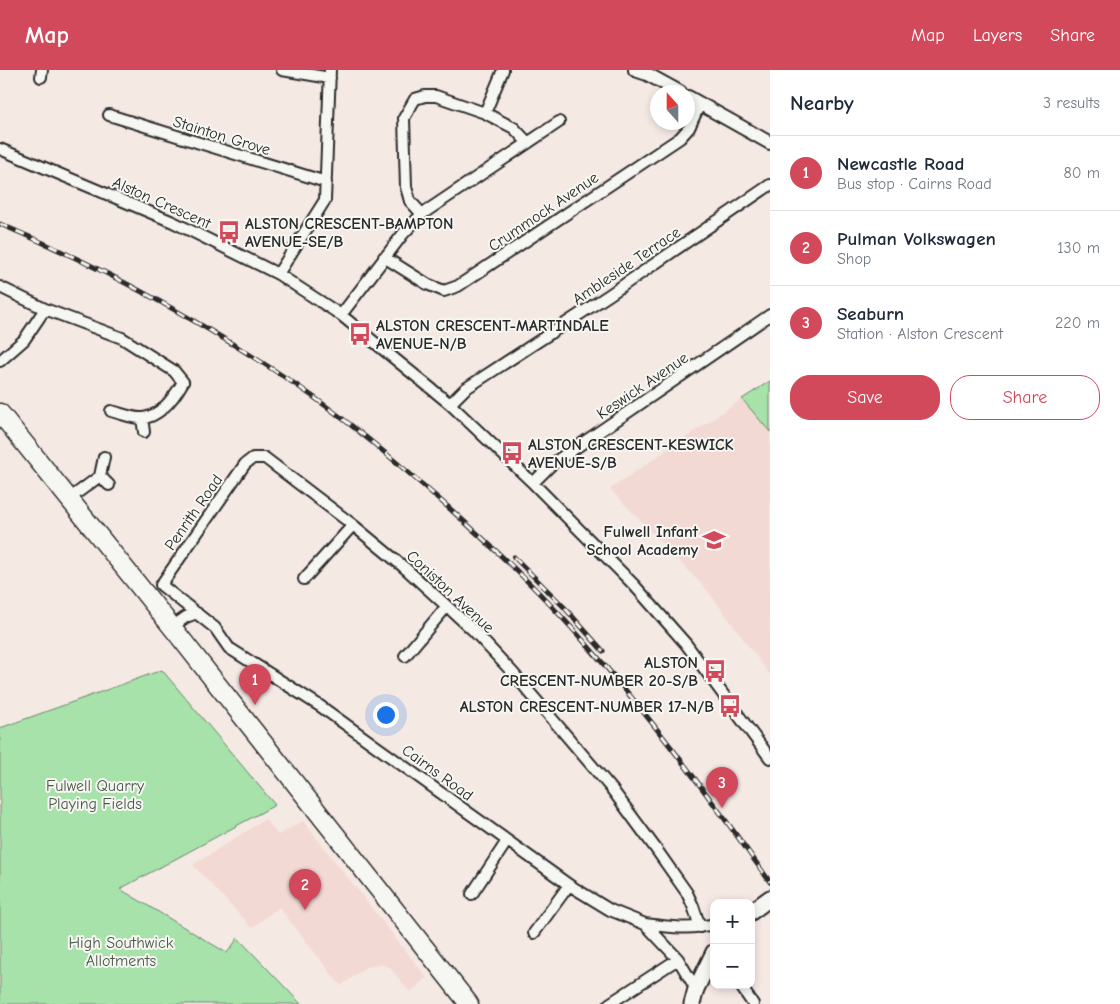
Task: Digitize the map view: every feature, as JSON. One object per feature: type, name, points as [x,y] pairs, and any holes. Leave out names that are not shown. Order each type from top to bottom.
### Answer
[{"type":"highway","points":[[0,413],[470,1004]]},
{"type":"main road","points":[[755,909],[770,899]]},
{"type":"main road","points":[[692,1004],[696,989],[710,959]]},
{"type":"street","points":[[278,274],[325,200],[330,74],[282,70]]},
{"type":"street","points":[[486,114],[504,70]]},
{"type":"street","points":[[644,72],[667,85]]},
{"type":"street","points":[[422,214],[410,201],[406,187],[404,118],[415,99],[425,96],[436,96],[486,114],[514,128],[528,143]]},
{"type":"street","points":[[695,101],[770,143]]},
{"type":"street","name":"Crummock Avenue","points":[[384,257],[427,284],[444,291],[458,286],[680,138],[688,128],[700,104]]},
{"type":"street","name":"Stainton Grove","points":[[110,115],[326,182]]},
{"type":"street","points":[[341,315],[384,257],[422,214],[559,122]]},
{"type":"street","name":"Alston Crescent","points":[[0,149],[173,222],[278,274],[341,315],[450,404],[533,483],[634,585],[686,644],[770,758]]},
{"type":"street","name":"Ambleside Terrace","points":[[450,404],[465,389],[609,295],[770,185]]},
{"type":"street","points":[[0,287],[45,308],[122,338],[174,371],[183,382],[176,395],[158,412],[142,418],[111,411]]},
{"type":"street","points":[[0,361],[24,340],[45,308]]},
{"type":"street","name":"Keswick Avenue","points":[[533,483],[552,464],[770,315]]},
{"type":"street","points":[[142,418],[144,432]]},
{"type":"street","points":[[69,499],[100,476],[104,457]]},
{"type":"street","name":"Coniston Avenue","points":[[253,458],[265,458],[354,525],[405,568],[472,630],[512,673],[610,788],[687,893],[700,927]]},
{"type":"street","name":"Penrith Road","points":[[161,585],[245,464],[253,458]]},
{"type":"street","points":[[100,476],[108,485]]},
{"type":"street","points":[[304,580],[354,525]]},
{"type":"street","points":[[142,591],[161,585]]},
{"type":"street","name":"Cairns Road","points":[[161,585],[215,628],[229,648],[320,706],[569,885],[610,910],[645,924],[676,928],[710,925]]},
{"type":"street","points":[[405,656],[447,606]]},
{"type":"street","points":[[172,627],[186,617],[197,614]]},
{"type":"street","points":[[472,894],[507,841]]},
{"type":"street","points":[[534,932],[569,885]]},
{"type":"street","name":"Cairns Road","points":[[645,924],[678,959],[696,989]]},
{"type":"street","points":[[609,1004],[678,959]]},
{"type":"street","points":[[743,989],[753,1004]]},
{"type":"shaded area","name":"Fulwell Infant School Academy","points":[[742,399],[770,432],[770,675],[708,591],[610,489]]},
{"type":"shaded area","points":[[265,819],[278,835],[303,821],[427,978],[410,992],[389,967],[381,964],[366,967],[341,986],[279,907],[252,928],[193,865]]},
{"type":"green space","points":[[770,381],[770,432],[742,399]]},
{"type":"green space","name":"Fulwell Quarry Playing Fields","points":[[162,670],[275,805],[120,889],[227,953],[238,938],[301,1004],[0,1004],[0,728]]},
{"type":"railway","points":[[0,224],[76,258],[188,317],[260,361],[315,398],[354,427],[411,475],[519,572],[588,646],[643,711],[770,882]]},
{"type":"railway","points":[[514,557],[564,607],[603,651]]},
{"type":"place","name":"ALSTON CRESCENT-BAMPTON AVENUE-SE/B","points":[[229,232]]},
{"type":"place","name":"ALSTON CRESCENT-MARTINDALE AVENUE-N/B","points":[[360,334]]},
{"type":"place","name":"ALSTON CRESCENT-KESWICK AVENUE-S/B","points":[[512,453]]},
{"type":"place","name":"Fulwell Infant School Academy","points":[[714,540]]},
{"type":"place","name":"ALSTON CRESCENT-NUMBER 20-S/B","points":[[715,671]]},
{"type":"place","name":"Newcastle Road","points":[[255,705]]},
{"type":"place","name":"ALSTON CRESCENT-NUMBER 17-N/B","points":[[730,706]]},
{"type":"place","name":"Seaburn","points":[[722,808]]},
{"type":"place","name":"Pulman Volkswagen","points":[[305,910]]},
{"type":"park label","name":"High Southwick Allotments","points":[[121,951]]}]
